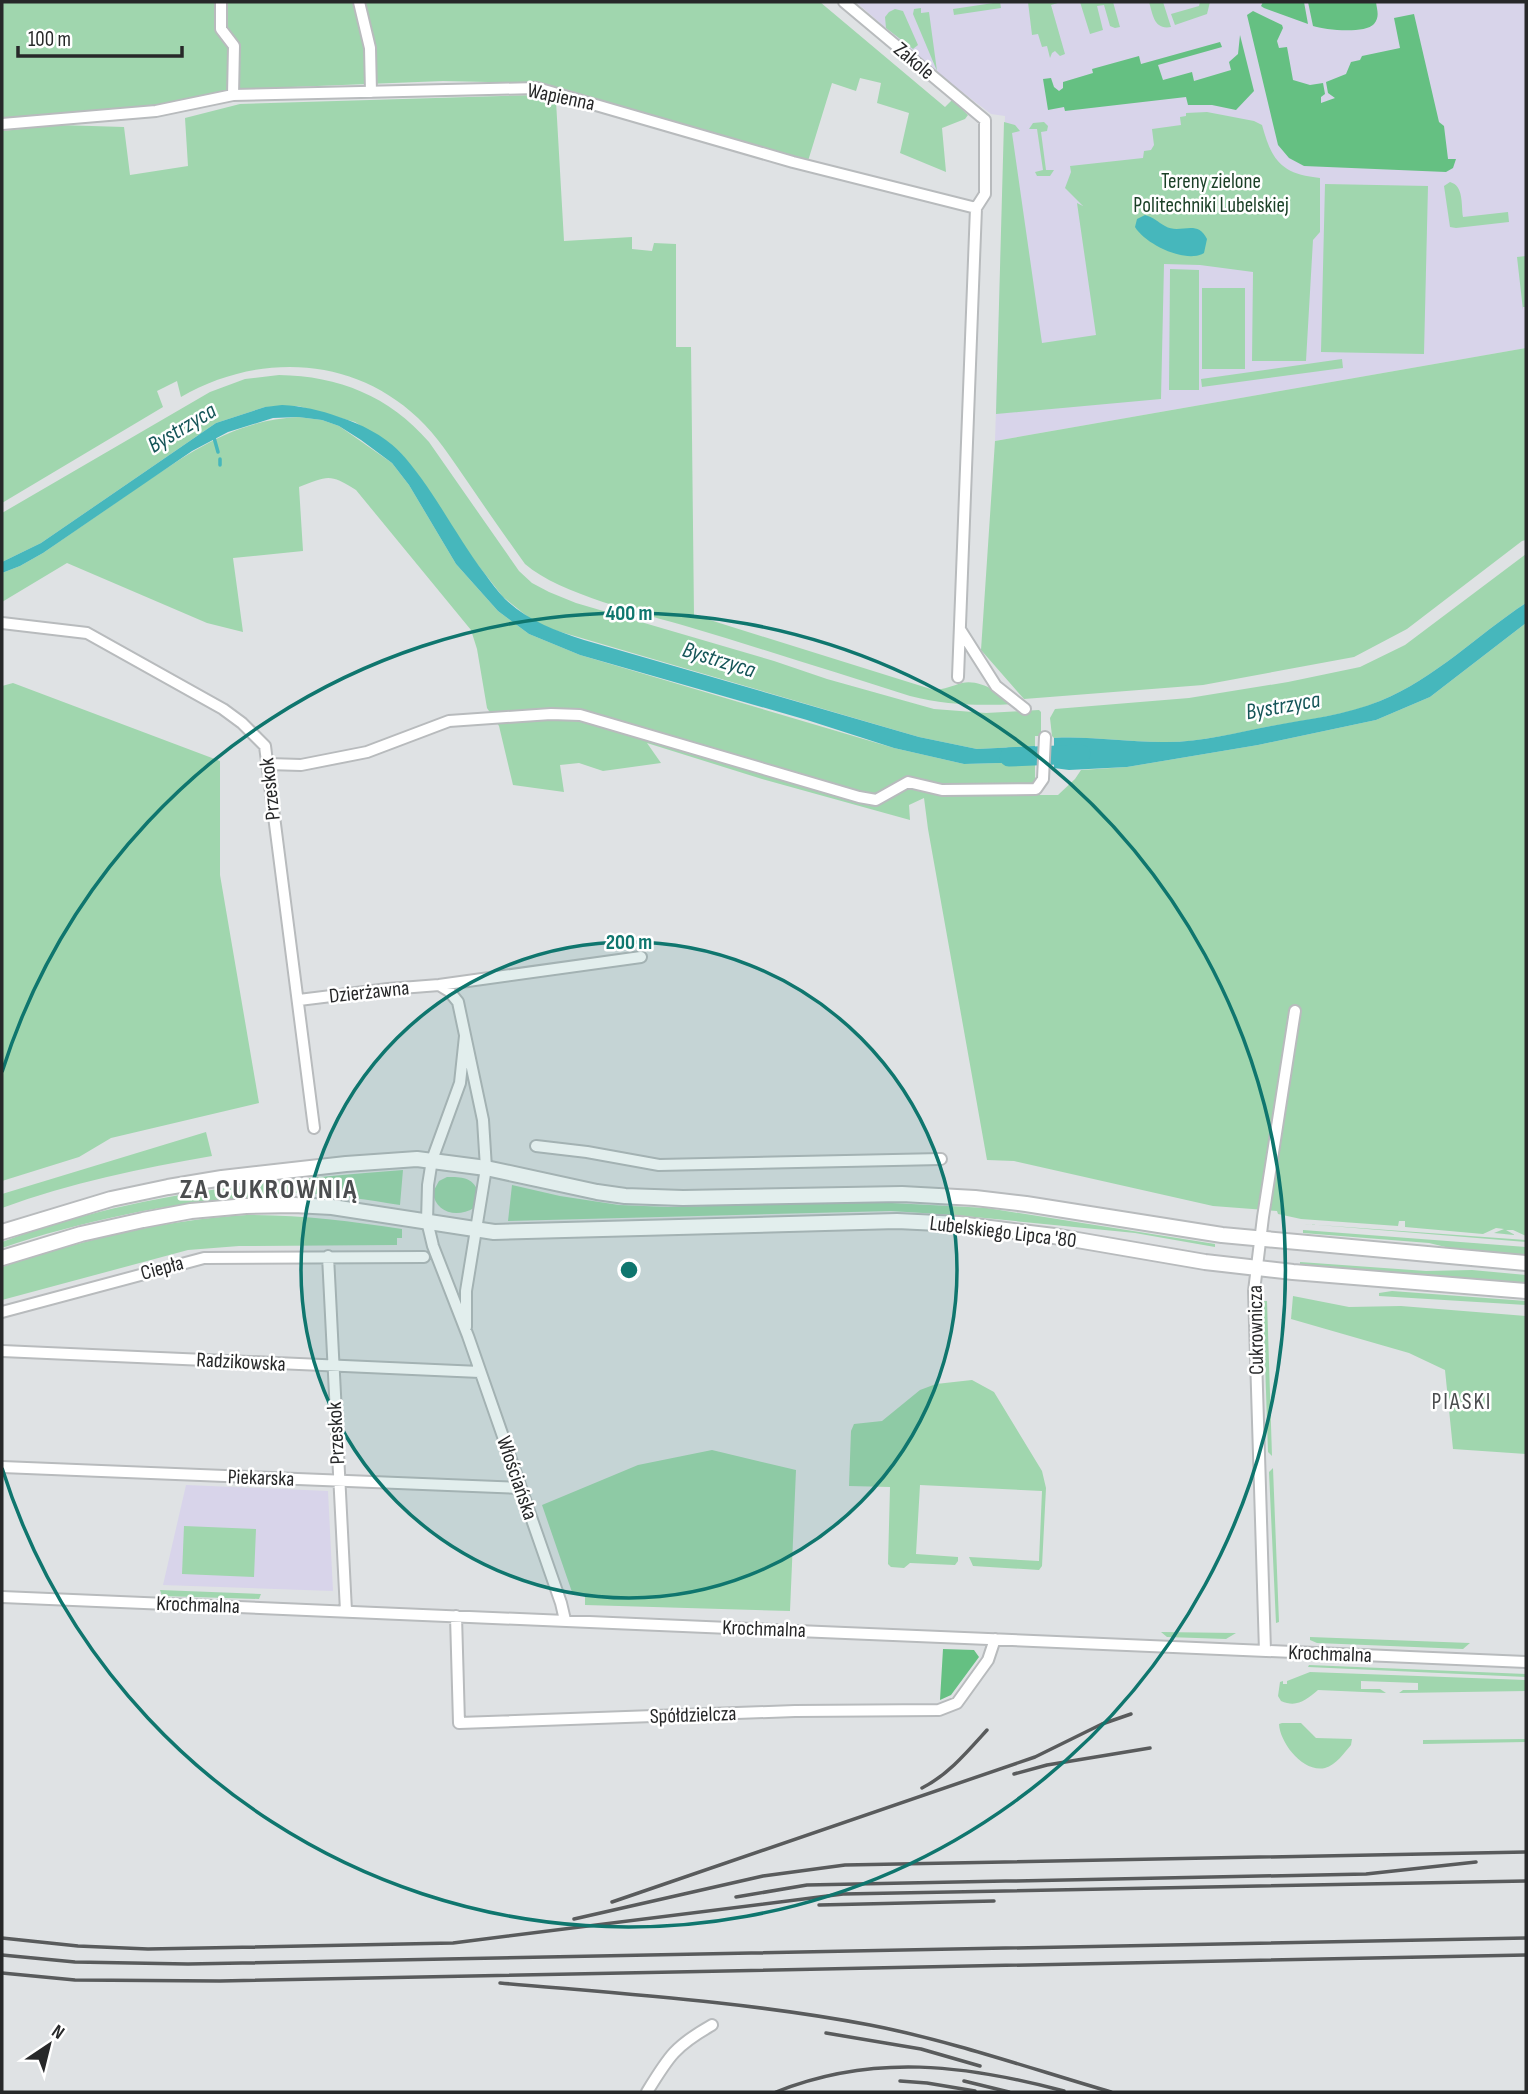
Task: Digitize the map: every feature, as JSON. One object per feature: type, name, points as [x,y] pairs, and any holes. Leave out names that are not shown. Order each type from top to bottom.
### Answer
[{"type":"main road","name":"Lubelskiego Lipca '80","points":[[432,1160],[625,1196],[683,1198],[902,1194],[975,1198],[1260,1239],[1526,1263]]},
{"type":"main road","points":[[2,1233],[111,1199],[181,1184],[346,1164],[432,1160]]},
{"type":"main road","points":[[2,1258],[81,1234],[143,1220],[246,1206],[332,1207],[427,1221]]},
{"type":"main road","name":"Lubelskiego Lipca '80","points":[[427,1221],[478,1230],[585,1231],[662,1226],[897,1221],[959,1224],[1205,1262],[1526,1292]]},
{"type":"street","points":[[221,2],[221,29],[234,46],[233,96]]},
{"type":"street","points":[[359,2],[370,48],[371,92]]},
{"type":"street","name":"Zakole","points":[[844,2],[985,120],[985,194],[976,208]]},
{"type":"street","name":"Wapienna","points":[[2,124],[156,111],[233,96],[537,88],[781,159],[976,208]]},
{"type":"street","points":[[958,677],[976,208]]},
{"type":"street","name":"Przeskok","points":[[2,623],[87,633],[223,709],[265,746],[314,1128]]},
{"type":"street","points":[[961,631],[996,686],[1025,709]]},
{"type":"street","points":[[268,764],[301,765],[367,752],[449,720],[551,713],[580,715],[620,725],[876,800],[908,782],[942,790],[1036,789],[1043,779],[1045,737]]},
{"type":"street","name":"Dzierżawna","points":[[299,1000],[439,985],[641,957]]},
{"type":"street","points":[[439,985],[449,991],[458,1002],[483,1120],[486,1168]]},
{"type":"street","name":"Cukrownicza","points":[[1265,1651],[1254,1304],[1260,1239],[1295,1011]]},
{"type":"street","points":[[432,1160],[460,1083],[465,1036]]},
{"type":"street","points":[[536,1146],[587,1152],[659,1166],[941,1160]]},
{"type":"street","name":"Włościańska","points":[[432,1160],[427,1221],[433,1246],[468,1336],[565,1620]]},
{"type":"street","name":"Włościańska","points":[[468,1336],[466,1301],[486,1168]]},
{"type":"street","points":[[328,1256],[424,1257]]},
{"type":"street","name":"Przeskok","points":[[328,1256],[346,1611]]},
{"type":"street","name":"Ciepła","points":[[2,1312],[204,1258],[328,1256]]},
{"type":"street","name":"Radzikowska","points":[[2,1351],[480,1372]]},
{"type":"street","name":"Piekarska","points":[[2,1467],[521,1488]]},
{"type":"street","name":"Krochmalna","points":[[2,1597],[1526,1662]]},
{"type":"street","name":"Spółdzielcza","points":[[456,1616],[459,1723],[795,1711],[939,1710],[957,1703],[988,1660],[995,1639]]},
{"type":"street","points":[[648,2092],[673,2053],[685,2040],[712,2025]]},
{"type":"shaded area","points":[[856,2],[1526,2],[1526,348],[995,441],[1005,116],[991,114],[941,76]]},
{"type":"shaded area","points":[[186,1485],[328,1491],[333,1591],[163,1585]]},
{"type":"green space","points":[[2,2],[820,2],[945,107],[952,100],[968,115],[965,119],[942,128],[946,172],[900,153],[909,113],[877,103],[881,83],[860,78],[856,91],[832,83],[808,161],[536,83],[443,81],[239,89],[156,106],[2,121]]},
{"type":"green space","points":[[1000,2],[1001,8],[954,15],[953,9]]},
{"type":"green space","points":[[1028,2],[1061,2],[1051,5],[1065,54],[1060,56],[1055,51],[1050,58],[1047,46],[1042,47],[1038,34],[1032,35]]},
{"type":"green space","points":[[1080,2],[1113,2],[1120,27],[1110,26],[1104,5],[1097,6],[1103,30],[1090,34]]},
{"type":"green space","points":[[1149,2],[1163,2],[1171,27],[1158,24]]},
{"type":"green space","points":[[1200,2],[1210,2],[1207,14],[1175,25],[1171,14],[1199,6]]},
{"type":"green space","points":[[1263,2],[1304,2],[1308,24],[1264,8],[1261,6]]},
{"type":"green space","points":[[1308,2],[1376,2],[1377,19],[1374,24],[1362,29],[1313,26]]},
{"type":"green space","points":[[921,8],[921,13],[929,12],[937,71],[913,14],[914,9]]},
{"type":"green space","points":[[895,9],[903,11],[918,45],[913,49],[886,28],[885,17]]},
{"type":"green space","points":[[1253,11],[1282,25],[1277,41],[1279,48],[1287,47],[1293,80],[1310,85],[1323,83],[1325,94],[1321,97],[1321,103],[1335,98],[1328,93],[1326,82],[1346,74],[1351,62],[1360,60],[1362,56],[1400,48],[1394,18],[1414,14],[1439,122],[1444,126],[1448,159],[1456,159],[1453,168],[1446,172],[1304,166],[1289,158],[1278,145],[1247,15]]},
{"type":"green space","points":[[1240,35],[1254,91],[1236,110],[1212,105],[1188,105],[1186,97],[1065,111],[1064,107],[1048,110],[1043,79],[1051,78],[1054,87],[1059,91],[1063,88],[1063,82],[1093,73],[1092,69],[1139,56],[1141,64],[1220,42],[1222,47],[1158,65],[1163,80],[1192,72],[1194,81],[1231,70],[1229,62],[1238,54]]},
{"type":"green space","points":[[536,95],[556,101],[564,241],[632,237],[632,249],[652,251],[654,243],[676,244],[676,347],[691,347],[694,615],[934,690],[962,683],[976,683],[990,688],[1015,704],[962,704],[910,696],[603,602],[559,585],[525,564],[444,448],[418,418],[392,397],[364,382],[334,372],[303,367],[241,373],[210,383],[181,397],[177,381],[157,391],[163,407],[2,503],[2,131],[59,125],[124,127],[130,175],[188,166],[185,118],[240,104]]},
{"type":"green space","name":"Tereny zielone Politechniki Lubelskiej","points":[[1207,112],[1262,125],[1274,157],[1280,164],[1296,173],[1320,178],[1320,232],[1313,240],[1306,361],[1252,361],[1253,272],[1200,265],[1164,264],[1161,399],[996,414],[1004,122],[1015,125],[1020,131],[1012,133],[1042,343],[1096,335],[1077,203],[1083,206],[1065,188],[1071,172],[1070,166],[1143,158],[1144,151],[1151,150],[1154,145],[1152,129],[1181,125],[1180,117],[1186,116],[1186,113]]},
{"type":"green space","points":[[1044,122],[1048,126],[1047,131],[1041,132],[1046,170],[1054,170],[1050,176],[1037,176],[1035,172],[1043,170],[1037,129],[1029,129],[1033,123]]},
{"type":"green space","points":[[1450,182],[1460,191],[1463,217],[1508,212],[1509,222],[1450,227],[1444,186]]},
{"type":"green space","points":[[1325,184],[1428,186],[1424,354],[1321,352]]},
{"type":"green space","points":[[1526,256],[1526,307],[1523,307],[1523,310],[1517,257]]},
{"type":"green space","points":[[1170,269],[1199,270],[1199,390],[1169,390]]},
{"type":"green space","points":[[1202,288],[1245,288],[1245,369],[1202,369]]},
{"type":"green space","points":[[1526,348],[1526,540],[1407,629],[1354,657],[1203,685],[1024,699],[981,650],[995,441]]},
{"type":"green space","points":[[1342,359],[1343,368],[1202,387],[1201,379]]},
{"type":"green space","points":[[279,375],[322,379],[342,385],[362,392],[397,412],[429,442],[519,571],[532,583],[549,592],[576,603],[934,709],[986,713],[1039,710],[1041,736],[1035,736],[1035,746],[977,749],[919,737],[554,630],[533,621],[503,597],[467,551],[418,475],[399,451],[355,422],[298,406],[265,407],[216,423],[41,543],[2,562],[2,513],[210,392],[245,379]]},
{"type":"green space","points":[[298,417],[322,420],[339,426],[392,463],[409,485],[456,564],[498,611],[529,634],[580,655],[894,748],[964,764],[1035,762],[1035,795],[1058,795],[1081,770],[1127,767],[1258,745],[1376,720],[1430,697],[1526,623],[1526,1236],[1513,1230],[1506,1230],[1515,1235],[1494,1233],[1504,1229],[1496,1228],[1483,1234],[1405,1227],[1405,1221],[1399,1221],[1398,1226],[1301,1219],[1278,1214],[1277,1211],[1213,1206],[1014,1161],[987,1160],[924,798],[909,805],[910,820],[762,779],[647,743],[661,763],[603,771],[579,763],[560,765],[564,792],[513,785],[499,726],[487,708],[471,630],[356,490],[340,481],[328,478],[299,487],[303,551],[233,558],[243,632],[207,623],[67,563],[2,602],[2,573],[43,553],[194,451],[253,424]]},
{"type":"green space","points":[[1526,554],[1526,603],[1438,668],[1380,701],[1324,717],[1187,741],[1148,742],[1052,736],[1050,718],[1055,709],[1189,698],[1360,667],[1405,645]]},
{"type":"green space","points":[[13,683],[220,761],[220,875],[259,1103],[111,1138],[79,1157],[2,1181],[2,686]]},
{"type":"green space","points":[[206,1132],[212,1156],[106,1177],[2,1208],[2,1194]]},
{"type":"green space","points":[[403,1170],[400,1205],[305,1193],[215,1201],[122,1215],[2,1248],[2,1242],[51,1225],[150,1201],[250,1185]]},
{"type":"green space","points":[[447,1177],[462,1178],[473,1183],[478,1191],[474,1208],[454,1213],[438,1205],[433,1192],[439,1181]]},
{"type":"green space","points":[[512,1185],[619,1205],[668,1207],[873,1202],[987,1208],[1215,1244],[1215,1247],[1135,1233],[891,1211],[508,1221]]},
{"type":"green space","points":[[247,1215],[306,1217],[383,1226],[402,1229],[402,1238],[397,1238],[397,1245],[239,1246],[188,1250],[2,1300],[2,1267],[123,1233],[185,1221]]},
{"type":"green space","points":[[1314,1225],[1526,1240],[1526,1242]]},
{"type":"green space","points":[[1303,1230],[1526,1247],[1526,1256],[1458,1250],[1429,1243],[1303,1233]]},
{"type":"green space","points":[[1300,1262],[1526,1275],[1526,1283],[1300,1266]]},
{"type":"green space","points":[[1392,1291],[1526,1301],[1526,1305],[1379,1296],[1379,1293]]},
{"type":"green space","points":[[1293,1296],[1349,1307],[1401,1306],[1526,1316],[1526,1454],[1453,1449],[1445,1370],[1409,1353],[1291,1319]]},
{"type":"green space","points":[[1263,1301],[1267,1301],[1272,1456],[1268,1452]]},
{"type":"green space","points":[[972,1380],[994,1392],[1042,1471],[1046,1488],[1042,1566],[1039,1570],[973,1566],[969,1557],[1039,1561],[1042,1491],[920,1485],[916,1554],[958,1557],[958,1561],[955,1565],[910,1563],[904,1568],[891,1567],[888,1564],[890,1487],[849,1486],[851,1431],[854,1424],[882,1421],[920,1390],[936,1384]]},
{"type":"green space","points":[[712,1450],[796,1470],[790,1611],[585,1605],[585,1594],[573,1595],[542,1505],[638,1465]]},
{"type":"green space","points":[[1273,1468],[1279,1622],[1276,1623],[1269,1472]]},
{"type":"green space","points":[[184,1526],[256,1529],[254,1577],[182,1574]]},
{"type":"green space","points":[[160,1590],[261,1594],[259,1599],[162,1596]]},
{"type":"green space","points":[[1161,1632],[1236,1633],[1226,1639],[1167,1637]]},
{"type":"green space","points":[[1310,1637],[1470,1643],[1463,1649],[1317,1643],[1310,1640]]},
{"type":"green space","points":[[943,1649],[974,1650],[979,1657],[951,1695],[940,1700]]},
{"type":"green space","points":[[1308,1667],[1526,1674],[1526,1677]]},
{"type":"green space","points":[[1310,1672],[1526,1680],[1526,1691],[1399,1693],[1403,1690],[1418,1690],[1418,1683],[1361,1681],[1361,1689],[1380,1689],[1386,1693],[1318,1690],[1297,1703],[1281,1701],[1278,1696],[1280,1682],[1287,1684],[1287,1681]]},
{"type":"green space","points":[[1301,1723],[1316,1738],[1352,1739],[1351,1745],[1333,1764],[1325,1768],[1309,1766],[1288,1748],[1280,1732],[1279,1724]]},
{"type":"green space","points":[[1526,1739],[1526,1742],[1423,1744],[1423,1740]]},
{"type":"water","points":[[1145,215],[1171,228],[1198,229],[1207,239],[1204,253],[1187,256],[1156,246],[1135,227],[1137,219]]},
{"type":"water","points":[[282,405],[325,412],[371,431],[393,445],[422,480],[499,593],[514,607],[542,624],[584,640],[919,737],[977,749],[1035,746],[1035,762],[964,764],[894,748],[807,720],[580,655],[529,634],[498,611],[456,564],[409,485],[392,463],[339,426],[322,420],[273,418],[228,432],[192,451],[43,553],[2,573],[2,562],[41,543],[216,423],[265,407]]},
{"type":"water","points":[[1526,603],[1526,623],[1430,697],[1376,720],[1258,745],[1127,767],[1069,770],[1054,768],[1054,738],[1189,741],[1367,706],[1420,680]]},
{"type":"waterway","points":[[213,434],[218,452]]},
{"type":"waterway","points":[[220,459],[220,465]]},
{"type":"waterway","name":"Bystrzyca","points":[[1009,757],[1081,754]]},
{"type":"railway","points":[[612,1902],[1035,1757],[1102,1724],[1131,1714]]},
{"type":"railway","points":[[922,1788],[949,1769],[987,1730]]},
{"type":"railway","points":[[1014,1774],[1047,1765],[1150,1748]]},
{"type":"railway","points":[[574,1919],[763,1876],[845,1865],[1526,1852]]},
{"type":"railway","points":[[736,1897],[807,1885],[1366,1874],[1476,1862]]},
{"type":"railway","points":[[2,1938],[78,1946],[148,1949],[453,1943],[843,1894],[1526,1881]]},
{"type":"railway","points":[[819,1905],[994,1901]]},
{"type":"railway","points":[[2,1955],[75,1962],[188,1964],[1526,1938]]},
{"type":"railway","points":[[2,1973],[75,1980],[220,1981],[1526,1955]]},
{"type":"railway","points":[[500,1983],[732,2005],[870,2025],[961,2047],[1111,2092]]},
{"type":"railway","points":[[826,2033],[921,2049],[980,2066]]},
{"type":"railway","points":[[776,2092],[848,2072],[920,2067],[991,2075],[1064,2091]]},
{"type":"railway","points":[[900,2081],[975,2091]]},
{"type":"railway","points":[[964,2081],[1009,2092]]},
{"type":"district","name":"ZA CUKROWNIĄ","points":[[269,1189]]},
{"type":"district","name":"PIASKI","points":[[1462,1402]]}]
